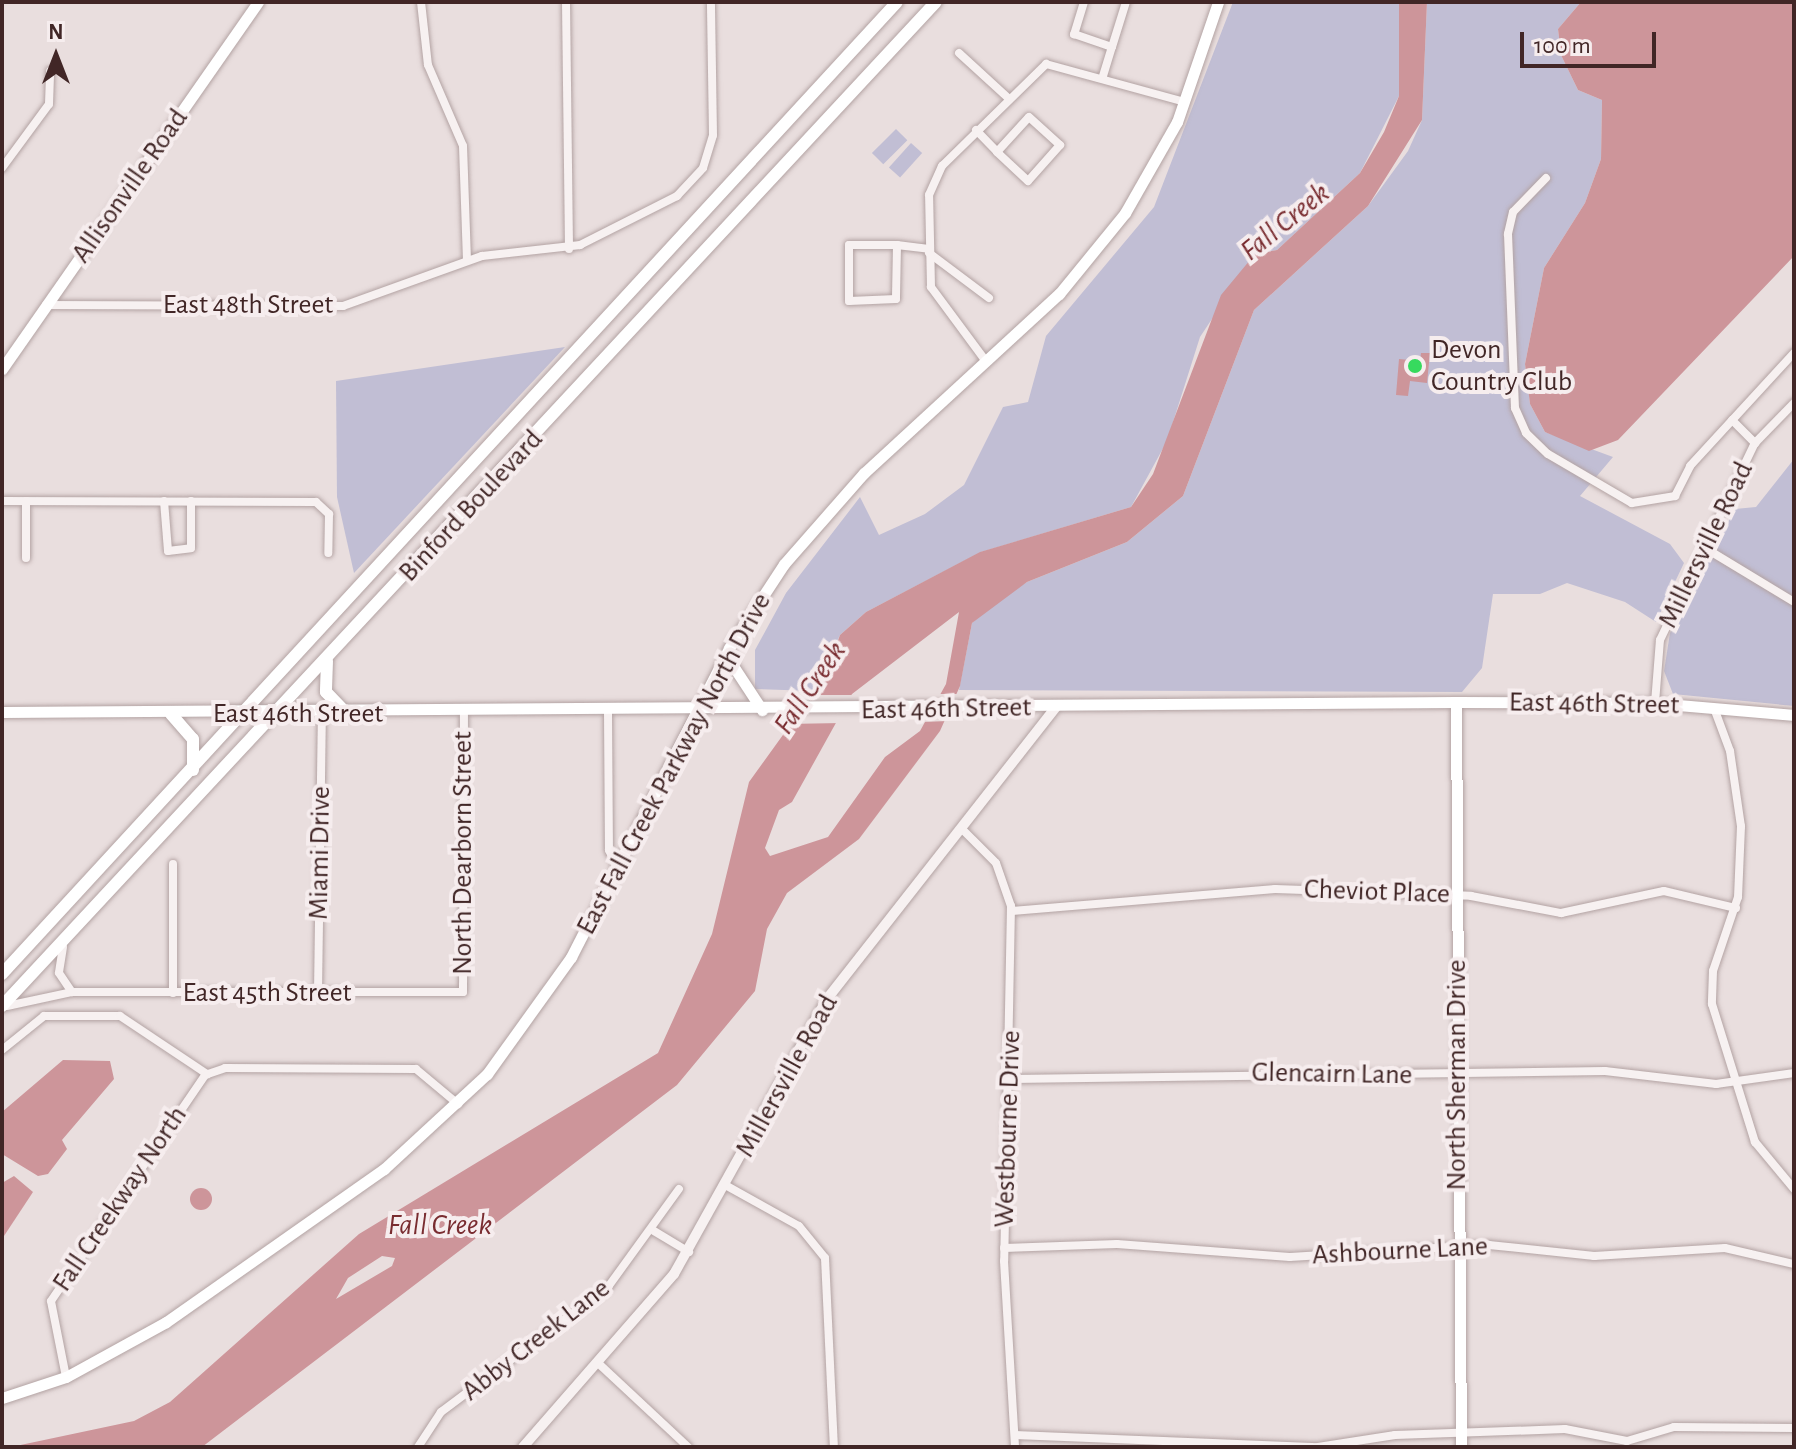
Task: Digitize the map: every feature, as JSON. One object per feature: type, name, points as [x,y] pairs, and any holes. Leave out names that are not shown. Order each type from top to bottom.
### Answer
[{"type":"main road","name":"Allisonville Road","points":[[2,369],[258,2]]},
{"type":"main road","name":"Binford Boulevard","points":[[2,974],[897,2]]},
{"type":"main road","name":"Binford Boulevard","points":[[2,1007],[63,947],[936,2]]},
{"type":"main road","name":"East Fall Creek Parkway North Drive","points":[[2,1398],[66,1377],[166,1322],[327,1212],[459,1104],[544,1001],[618,870],[726,655],[807,534],[1103,244],[1185,102],[1218,2]]},
{"type":"main road","points":[[726,655],[762,710]]},
{"type":"main road","points":[[327,661],[326,692],[346,713]]},
{"type":"main road","name":"East 46th Street","points":[[2,712],[464,713],[1456,702],[1655,703],[1794,715]]},
{"type":"main road","name":"North Sherman Drive","points":[[1456,702],[1461,1441]]},
{"type":"main road","points":[[171,714],[193,739],[193,770]]},
{"type":"street","points":[[421,2],[426,57],[463,146],[467,260]]},
{"type":"street","points":[[566,2],[569,249]]},
{"type":"street","name":"East 48th Street","points":[[46,305],[343,306],[467,260],[569,249],[677,196],[703,168],[712,139],[711,2]]},
{"type":"street","points":[[1084,2],[1074,34],[1112,47]]},
{"type":"street","points":[[1103,76],[1126,2]]},
{"type":"street","points":[[959,53],[1007,97]]},
{"type":"street","points":[[985,360],[939,307],[929,251],[932,183],[1007,97],[1046,64],[1103,76],[1185,102]]},
{"type":"street","points":[[2,168],[49,104],[50,71]]},
{"type":"street","points":[[976,130],[997,152],[1028,181],[1060,145],[1029,117],[997,152]]},
{"type":"street","points":[[1546,178],[1508,225],[1516,411],[1539,447],[1632,503],[1675,496],[1690,466],[1794,353]]},
{"type":"street","points":[[897,245],[896,299],[849,301],[849,245],[897,245],[929,251],[989,298]]},
{"type":"street","name":"Millersville Road","points":[[1655,703],[1660,640],[1755,443],[1794,403]]},
{"type":"street","points":[[1732,420],[1755,443]]},
{"type":"street","points":[[2,501],[321,504],[329,514],[328,553]]},
{"type":"street","points":[[26,501],[26,558]]},
{"type":"street","points":[[164,501],[168,551],[190,550],[191,501]]},
{"type":"street","points":[[1705,548],[1794,602]]},
{"type":"street","name":"Millersville Road","points":[[523,1447],[598,1363],[689,1252],[827,999],[1056,707]]},
{"type":"street","points":[[1714,708],[1740,810],[1736,908],[1710,989],[1741,1082],[1758,1150],[1794,1189]]},
{"type":"street","points":[[608,712],[609,850],[618,870]]},
{"type":"street","name":"Miami Drive","points":[[318,993],[322,713]]},
{"type":"street","name":"North Dearborn Street","points":[[463,992],[464,713]]},
{"type":"street","name":"Westbourne Drive","points":[[961,828],[996,863],[1012,911],[1012,1079],[1004,1248],[1015,1447]]},
{"type":"street","points":[[173,864],[173,993]]},
{"type":"street","name":"Cheviot Place","points":[[1012,911],[1275,889],[1456,896],[1561,913],[1664,891],[1736,908]]},
{"type":"street","points":[[63,947],[59,973],[72,992]]},
{"type":"street","name":"East 45th Street","points":[[2,1007],[72,992],[463,992]]},
{"type":"street","points":[[2,1050],[44,1016],[120,1016],[207,1074],[416,1069],[459,1104]]},
{"type":"street","name":"Glencairn Lane","points":[[1012,1079],[1162,1080],[1290,1070],[1457,1076],[1615,1071],[1741,1082],[1794,1073]]},
{"type":"street","name":"Fall Creekway North","points":[[66,1377],[51,1301],[207,1074]]},
{"type":"street","points":[[727,1186],[799,1226],[825,1258],[834,1447]]},
{"type":"street","name":"Abby Creek Lane","points":[[418,1447],[441,1412],[601,1293],[654,1231],[679,1189]]},
{"type":"street","points":[[654,1231],[689,1252]]},
{"type":"street","name":"Ashbourne Lane","points":[[1004,1248],[1117,1244],[1282,1257],[1506,1245],[1616,1256],[1725,1248],[1794,1264]]},
{"type":"street","points":[[598,1363],[688,1447]]},
{"type":"street","points":[[1015,1435],[1318,1447],[1395,1435],[1461,1441],[1573,1429],[1627,1441],[1674,1427],[1794,1428]]},
{"type":"shaded area","points":[[1233,2],[1399,2],[1399,96],[1360,173],[1277,250],[1255,254],[1200,337],[1167,441],[1131,507],[981,552],[866,612],[840,635],[814,691],[755,689],[755,650],[786,593],[860,497],[879,535],[925,514],[964,485],[1003,407],[1028,402],[1046,336],[1154,207]]},
{"type":"shaded area","points":[[1427,2],[1581,2],[1558,29],[1561,55],[1578,90],[1602,100],[1601,159],[1585,203],[1544,268],[1525,364],[1530,404],[1545,432],[1613,457],[1580,496],[1670,544],[1684,563],[1656,622],[1625,602],[1567,583],[1540,594],[1493,594],[1482,668],[1462,692],[959,690],[972,623],[991,605],[1027,582],[1127,542],[1183,496],[1254,310],[1368,206],[1408,151],[1422,120]]},
{"type":"shaded area","points":[[896,129],[907,140],[883,164],[872,153]]},
{"type":"shaded area","points":[[911,143],[922,153],[900,178],[889,168]]},
{"type":"shaded area","points":[[565,347],[354,573],[337,497],[336,381]]},
{"type":"shaded area","points":[[1794,459],[1794,706],[1673,694],[1664,671],[1670,633],[1735,509],[1756,507]]},
{"type":"water","name":"Fall Creek","points":[[1399,2],[1427,2],[1422,120],[1368,206],[1254,310],[1183,496],[1127,542],[1027,582],[972,623],[960,686],[940,731],[859,839],[787,893],[767,929],[755,991],[677,1085],[202,1447],[11,1447],[134,1421],[170,1402],[359,1234],[658,1053],[712,934],[749,782],[824,678],[840,635],[866,612],[980,552],[1131,507],[1153,474],[1221,295],[1255,254],[1277,250],[1360,173],[1384,132],[1399,96]],"holes":[[[959,612],[946,684],[920,731],[885,757],[828,837],[770,856],[765,848],[779,810],[792,802],[852,694]],[[382,1256],[395,1258],[392,1266],[336,1299],[348,1278]]]},
{"type":"water","points":[[1581,2],[1794,2],[1794,256],[1618,440],[1589,451],[1545,432],[1530,404],[1525,364],[1544,268],[1585,203],[1601,159],[1602,100],[1578,90],[1561,55],[1558,29]]},
{"type":"water","points":[[1421,353],[1430,353],[1427,383],[1410,381],[1408,396],[1396,395],[1399,359],[1420,361]]},
{"type":"water","points":[[63,1060],[110,1061],[114,1079],[62,1140],[67,1149],[48,1174],[38,1176],[2,1154],[2,1112]]},
{"type":"water","points":[[14,1176],[33,1192],[2,1239],[2,1183]]},
{"type":"water","points":[[197,1188],[205,1188],[212,1199],[205,1210],[197,1210],[190,1203],[190,1195]]},
{"type":"pier","points":[[936,694],[961,694],[949,721],[920,722]]},
{"type":"pier","points":[[807,695],[857,695],[842,723],[786,724]]},
{"type":"place","name":"Devon Country Club","points":[[1415,366]]}]
